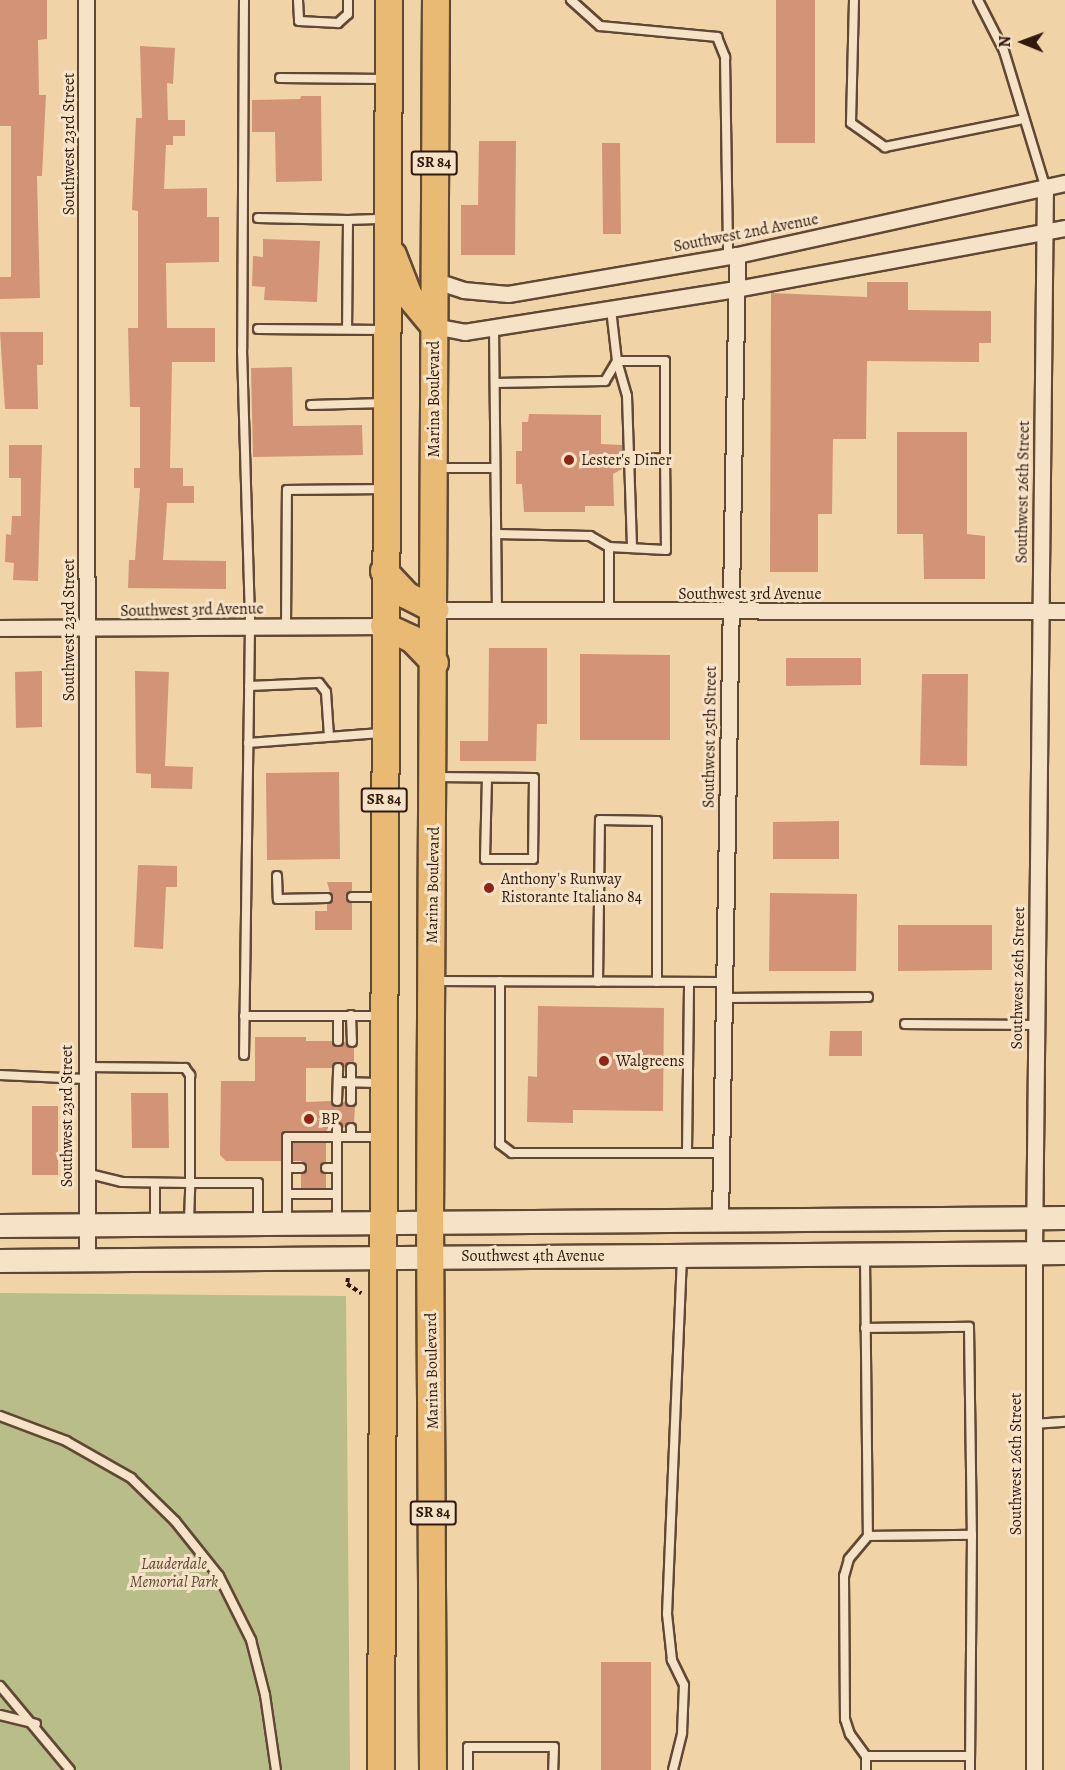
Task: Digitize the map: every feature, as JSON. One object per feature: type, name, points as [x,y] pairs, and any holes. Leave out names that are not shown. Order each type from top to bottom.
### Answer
[{"type":"main road","name":"SR 84","points":[[381,1770],[384,571],[389,0]]},
{"type":"main road","name":"Marina Boulevard","points":[[433,1770],[430,1223],[435,663],[433,280],[436,0]]},
{"type":"main road","points":[[387,219],[395,263],[409,296],[434,326]]},
{"type":"main road","points":[[384,571],[406,595],[435,610]]},
{"type":"main road","points":[[384,626],[400,630],[435,663]]},
{"type":"street","name":"Southwest 23rd Street","points":[[86,0],[85,1226],[87,1261]]},
{"type":"street","name":"Southwest 2nd Avenue","points":[[433,280],[463,290],[508,294],[733,255],[1065,183]]},
{"type":"street","name":"Southwest 26th Street","points":[[1034,1770],[1035,1025],[1045,186]]},
{"type":"street","points":[[434,326],[460,332],[611,309],[736,289],[1065,228]]},
{"type":"street","name":"Southwest 25th Street","points":[[720,1221],[736,289],[733,255]]},
{"type":"street","name":"Southwest 3rd Avenue","points":[[435,610],[730,613],[1065,611]]},
{"type":"street","name":"Southwest 3rd Avenue","points":[[0,628],[384,626]]},
{"type":"street","name":"Southwest 4th Avenue","points":[[0,1226],[1065,1218]]},
{"type":"street","name":"Southwest 4th Avenue","points":[[0,1262],[430,1256],[682,1257],[865,1253],[1065,1253]]},
{"type":"lane","points":[[244,0],[242,350],[250,627],[244,1055]]},
{"type":"lane","points":[[298,0],[299,21],[327,23],[344,20],[348,0]]},
{"type":"lane","points":[[571,0],[600,26],[717,37],[725,57],[733,255]]},
{"type":"lane","points":[[854,0],[851,123],[885,147],[1024,119]]},
{"type":"lane","points":[[978,0],[1004,51],[1045,186]]},
{"type":"lane","points":[[280,78],[388,79]]},
{"type":"lane","points":[[258,218],[387,219]]},
{"type":"lane","points":[[347,330],[348,220]]},
{"type":"lane","points":[[611,309],[617,362],[627,396],[632,548]]},
{"type":"lane","points":[[494,327],[497,610]]},
{"type":"lane","points":[[258,329],[386,330]]},
{"type":"lane","points":[[496,534],[590,536],[609,548],[666,550],[665,361],[617,362]]},
{"type":"lane","points":[[495,383],[605,381],[617,362]]},
{"type":"lane","points":[[311,405],[386,403]]},
{"type":"lane","points":[[629,460],[665,458]]},
{"type":"lane","points":[[434,468],[495,468]]},
{"type":"lane","points":[[285,627],[286,490],[385,489]]},
{"type":"lane","points":[[609,548],[609,612]]},
{"type":"lane","points":[[249,686],[319,683],[326,692],[329,735]]},
{"type":"lane","points":[[248,743],[329,735],[384,733]]},
{"type":"lane","points":[[434,777],[534,778],[533,859],[485,859],[487,778]]},
{"type":"lane","points":[[598,981],[600,820],[612,820],[657,821],[657,982]]},
{"type":"lane","points":[[278,876],[278,899],[327,898]]},
{"type":"lane","points":[[352,897],[384,897]]},
{"type":"lane","points":[[432,981],[689,982],[724,990],[868,997]]},
{"type":"lane","points":[[500,981],[500,1144],[512,1153],[721,1153]]},
{"type":"lane","points":[[687,1152],[689,982]]},
{"type":"lane","points":[[244,1016],[384,1016]]},
{"type":"lane","points":[[338,1016],[338,1041]]},
{"type":"lane","points":[[351,1016],[351,1041]]},
{"type":"lane","points":[[905,1024],[1035,1025]]},
{"type":"lane","points":[[0,1076],[184,1068],[189,1075],[189,1226]]},
{"type":"lane","points":[[337,1101],[338,1068]]},
{"type":"lane","points":[[351,1068],[351,1101]]},
{"type":"lane","points":[[338,1082],[384,1083]]},
{"type":"lane","points":[[337,1225],[338,1128]]},
{"type":"lane","points":[[351,1128],[351,1137]]},
{"type":"lane","points":[[287,1225],[287,1137],[384,1137]]},
{"type":"lane","points":[[287,1168],[301,1168]]},
{"type":"lane","points":[[326,1168],[337,1168]]},
{"type":"lane","points":[[85,1172],[122,1182],[258,1183],[258,1225]]},
{"type":"lane","points":[[155,1184],[155,1226]]},
{"type":"lane","points":[[287,1194],[337,1194]]},
{"type":"lane","points":[[865,1253],[867,1536],[849,1559],[844,1576],[845,1719],[850,1734],[866,1756],[866,1770]]},
{"type":"lane","points":[[673,1770],[682,1733],[684,1685],[672,1660],[667,1614],[682,1257]]},
{"type":"lane","points":[[865,1328],[969,1327],[972,1535],[970,1770]]},
{"type":"lane","points":[[0,1416],[66,1441],[131,1478],[175,1521],[219,1576],[250,1640],[265,1695],[276,1770]]},
{"type":"lane","points":[[1034,1424],[1065,1422]]},
{"type":"lane","points":[[867,1536],[972,1535]]},
{"type":"lane","points":[[0,1686],[36,1724],[70,1770]]},
{"type":"lane","points":[[0,1715],[36,1724]]},
{"type":"lane","points":[[468,1770],[468,1747],[554,1747],[553,1770]]},
{"type":"lane","points":[[866,1756],[970,1756]]},
{"type":"green space","name":"Lauderdale Memorial Park","points":[[0,1293],[346,1296],[350,1770],[0,1770]]},
{"type":"building","points":[[0,0],[47,0],[47,39],[38,40],[39,95],[46,95],[42,176],[37,176],[40,298],[0,299],[0,277],[11,277],[11,126],[0,126]]},
{"type":"building","points":[[776,0],[815,0],[815,143],[776,143]]},
{"type":"building","points":[[140,46],[175,48],[173,84],[167,83],[168,120],[185,120],[185,136],[173,136],[173,145],[166,145],[164,189],[207,188],[207,217],[219,217],[219,262],[166,263],[167,328],[215,328],[215,362],[172,362],[170,468],[183,468],[183,486],[194,486],[194,503],[167,503],[163,560],[226,561],[226,589],[128,588],[129,560],[135,560],[140,488],[134,488],[134,468],[140,468],[140,407],[130,407],[128,328],[138,328],[138,211],[132,210],[136,118],[142,118]]},
{"type":"building","points":[[301,96],[321,96],[322,181],[276,182],[275,132],[252,132],[252,100],[300,99]]},
{"type":"building","points":[[479,141],[516,141],[515,255],[461,255],[461,205],[478,205]]},
{"type":"building","points":[[602,143],[620,143],[621,234],[603,234]]},
{"type":"building","points":[[263,239],[320,241],[317,302],[264,300],[265,287],[252,286],[253,256],[263,257]]},
{"type":"building","points":[[867,282],[908,282],[908,310],[991,311],[991,343],[979,343],[979,362],[867,361],[866,439],[833,439],[832,514],[818,514],[818,572],[770,572],[771,293],[867,297]]},
{"type":"building","points":[[0,332],[43,332],[43,365],[37,365],[38,409],[5,409]]},
{"type":"building","points":[[292,367],[293,426],[362,425],[363,455],[253,457],[251,368]]},
{"type":"building","name":"Lester's Diner","points":[[529,414],[601,415],[601,444],[622,445],[622,469],[613,474],[614,506],[585,506],[585,512],[524,512],[522,484],[516,484],[516,451],[522,451],[522,422],[528,422]]},
{"type":"building","points":[[897,432],[967,432],[967,534],[985,536],[985,579],[924,579],[923,534],[897,534]]},
{"type":"building","points":[[9,445],[42,445],[38,581],[13,580],[14,563],[5,562],[6,534],[11,535],[12,516],[21,516],[21,478],[9,478]]},
{"type":"building","points":[[489,648],[547,648],[547,724],[537,724],[536,761],[460,761],[460,741],[488,741]]},
{"type":"building","points":[[580,654],[670,655],[670,740],[580,740]]},
{"type":"building","points":[[786,658],[861,658],[861,685],[786,686]]},
{"type":"building","points":[[42,671],[42,727],[16,728],[15,672]]},
{"type":"building","points":[[135,671],[169,672],[165,766],[193,767],[192,789],[151,788],[151,774],[136,773]]},
{"type":"building","points":[[922,674],[968,674],[967,766],[920,765]]},
{"type":"building","points":[[339,772],[340,859],[267,860],[266,773]]},
{"type":"building","points":[[839,821],[839,859],[773,859],[773,822]]},
{"type":"building","points":[[138,865],[177,866],[177,887],[166,887],[163,949],[134,947]]},
{"type":"building","points":[[327,882],[352,882],[352,891],[346,896],[352,903],[352,930],[315,930],[315,911],[327,911],[327,904],[332,900]]},
{"type":"building","points":[[770,893],[857,894],[856,971],[769,971]]},
{"type":"building","points":[[898,925],[992,925],[992,970],[898,971]]},
{"type":"building","points":[[538,1006],[664,1008],[663,1111],[573,1110],[573,1123],[527,1122],[528,1076],[537,1077]]},
{"type":"building","points":[[830,1031],[862,1031],[862,1056],[829,1056]]},
{"type":"building","points":[[255,1037],[306,1037],[306,1041],[332,1041],[337,1047],[346,1041],[354,1047],[354,1063],[348,1063],[345,1068],[338,1062],[332,1068],[306,1068],[306,1102],[331,1101],[337,1107],[345,1101],[349,1106],[355,1106],[354,1123],[343,1128],[335,1123],[326,1131],[285,1132],[281,1161],[226,1161],[220,1155],[221,1081],[255,1081]]},
{"type":"building","points":[[131,1093],[168,1093],[169,1148],[132,1148]]},
{"type":"building","points":[[32,1106],[58,1106],[58,1175],[32,1175]]},
{"type":"building","points":[[293,1143],[326,1143],[326,1162],[320,1167],[326,1174],[326,1188],[301,1188],[301,1174],[307,1167],[301,1161],[293,1161]]},
{"type":"building","points":[[601,1662],[651,1662],[651,1770],[601,1770]]},
{"type":"place","name":"Lester's Diner","points":[[569,460]]},
{"type":"place","name":"Anthony's Runway Ristorante Italiano 84","points":[[489,888]]},
{"type":"place","name":"Walgreens","points":[[604,1061]]},
{"type":"place","name":"BP","points":[[309,1119]]}]
